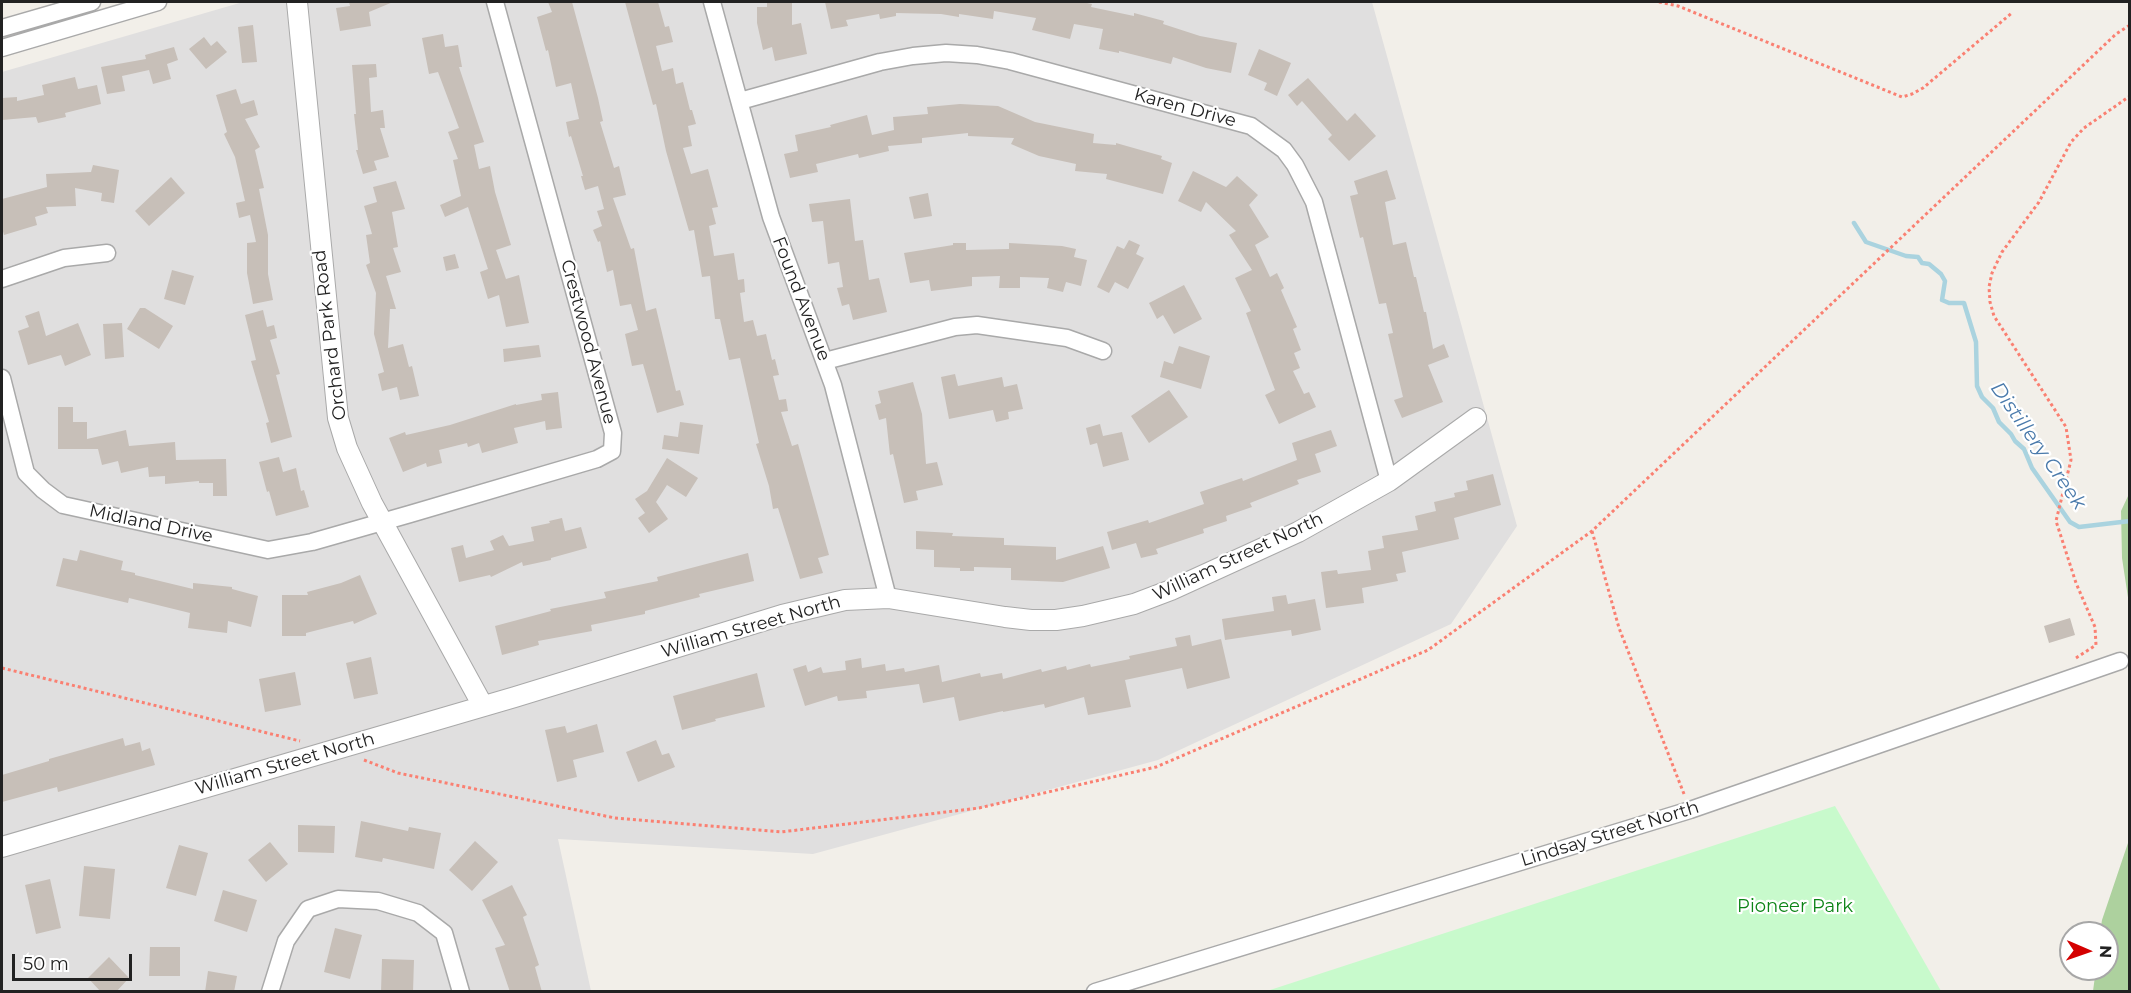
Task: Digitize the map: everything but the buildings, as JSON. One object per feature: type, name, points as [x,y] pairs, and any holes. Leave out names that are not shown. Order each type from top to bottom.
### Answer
[{"type":"street","points":[[2,28],[92,2]]},
{"type":"street","points":[[2,48],[103,10],[158,2]]},
{"type":"street","name":"Orchard Park Road","points":[[297,2],[338,418],[347,448],[382,521],[483,706]]},
{"type":"street","name":"Crestwood Avenue","points":[[382,521],[597,459],[612,451],[613,433],[495,2]]},
{"type":"street","name":"Found Avenue","points":[[712,2],[775,231],[825,361],[888,598]]},
{"type":"street","name":"Karen Drive","points":[[740,101],[880,62],[946,53],[977,55],[1010,61],[1251,126],[1284,150],[1295,165],[1314,202],[1389,481]]},
{"type":"street","points":[[2,279],[64,258],[107,253]]},
{"type":"street","points":[[825,361],[955,327],[978,325],[1067,338],[1103,351]]},
{"type":"street","name":"Midland Drive","points":[[2,378],[26,473],[63,505],[268,550],[312,542],[382,521]]},
{"type":"street","name":"William Street North","points":[[2,847],[483,706],[782,615],[845,600],[888,598],[1005,617],[1056,620],[1134,604],[1298,532],[1389,481],[1476,418]]},
{"type":"street","name":"Lindsay Street North","points":[[1095,992],[1690,810],[2120,661]]},
{"type":"street","points":[[270,992],[286,941],[308,909],[338,899],[378,902],[418,913],[444,933],[461,992]]},
{"type":"path","points":[[1659,2],[1678,6],[1902,97],[1921,90],[2013,12]]},
{"type":"path","points":[[2077,677],[2072,660],[2096,645],[2095,627],[2076,583],[2056,521],[2071,460],[2066,427],[1994,316],[1989,291],[1992,273],[2002,252],[2038,202],[2071,142],[2084,128],[2130,96]]},
{"type":"path","points":[[1592,531],[1618,628],[1690,810]]},
{"type":"shaded area","points":[[243,2],[1372,2],[1517,526],[1451,624],[1158,760],[813,854],[558,839],[591,991],[2,992],[2,72]]},
{"type":"green space","points":[[2129,494],[2129,604],[2122,558],[2121,511]]},
{"type":"green space","name":"Pioneer Park","points":[[1835,806],[1941,991],[1267,991]]},
{"type":"green space","points":[[2129,840],[2129,991],[2093,991],[2094,981],[2119,981],[2119,921],[2102,920]]},
{"type":"waterway","name":"Distillery Creek","points":[[1854,223],[1866,242],[1906,256],[1918,257],[1922,263],[1929,264],[1941,274],[1945,281],[1942,300],[1949,303],[1964,303],[1976,342],[1977,386],[1982,397],[1993,408],[1999,422],[2024,449],[2032,468],[2070,522],[2079,527],[2130,521]]}]
